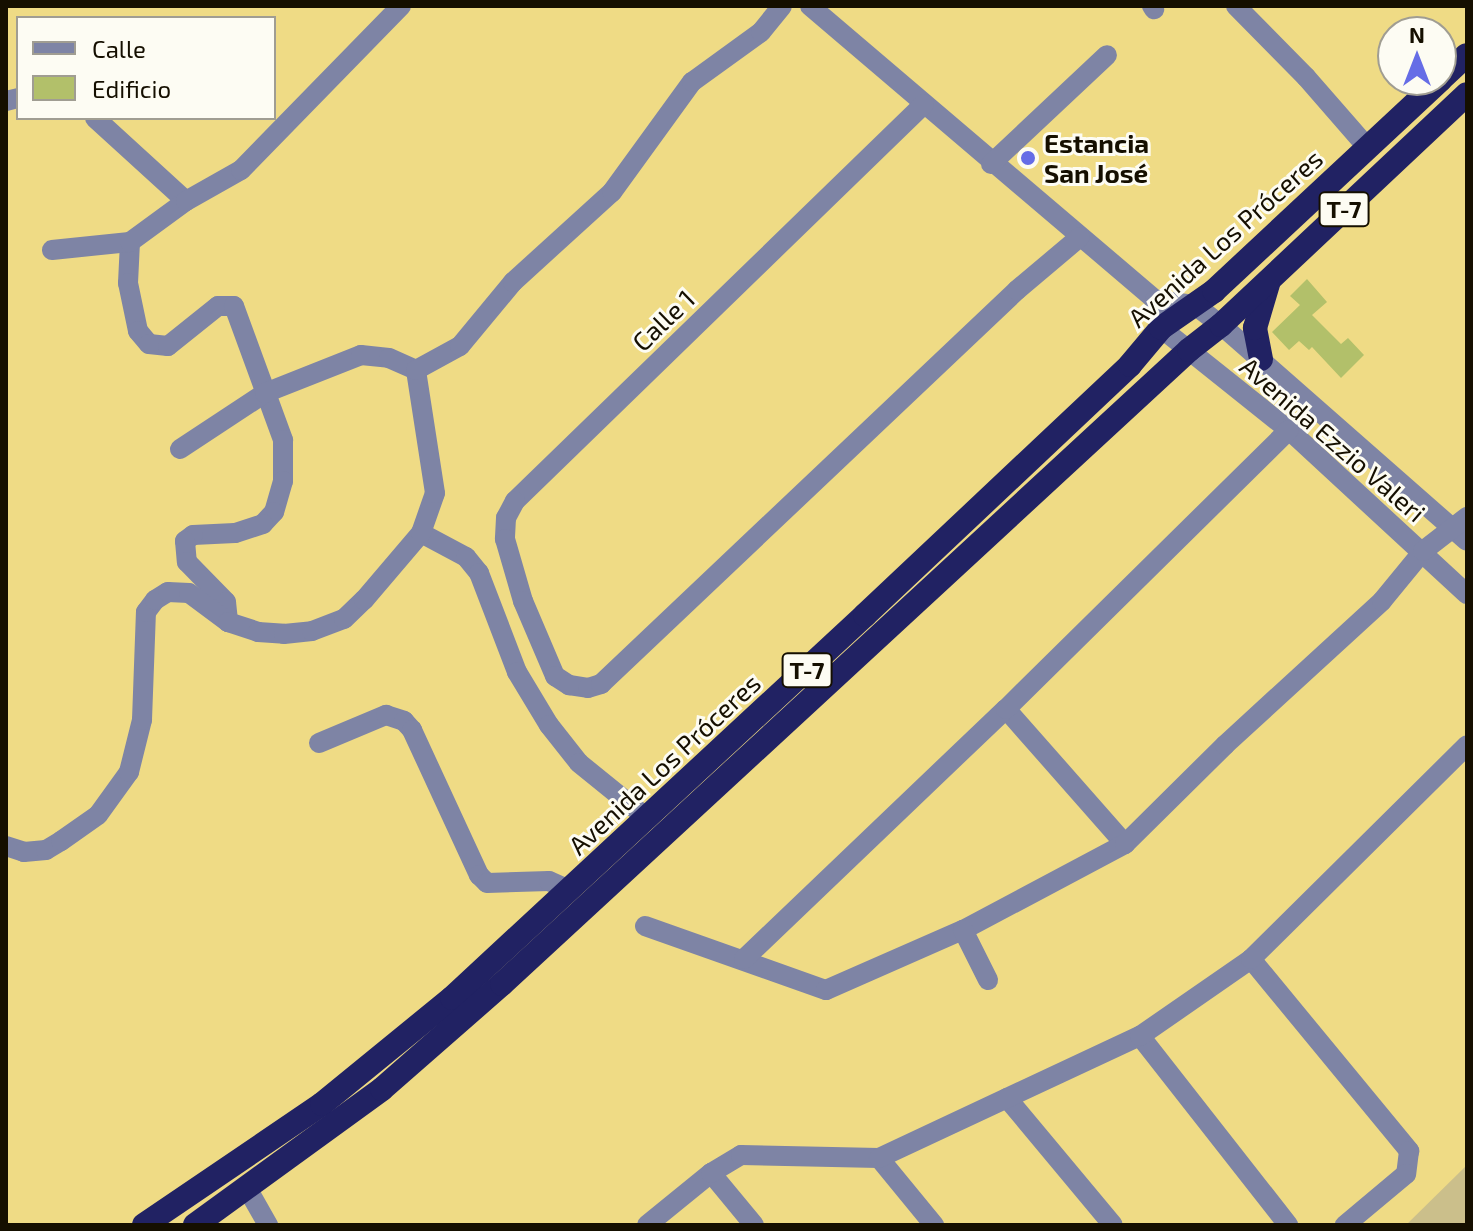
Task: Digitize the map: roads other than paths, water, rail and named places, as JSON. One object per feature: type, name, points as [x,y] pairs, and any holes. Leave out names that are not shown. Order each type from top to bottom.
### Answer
[{"type":"highway","name":"Avenida Los Próceres","points":[[195,1225],[382,1089],[502,984],[1189,350],[1221,325],[1467,94]]},
{"type":"highway","name":"Avenida Los Próceres","points":[[144,1225],[322,1104],[452,998],[1130,365],[1161,328],[1195,305],[1423,96]]},
{"type":"highway","points":[[1261,359],[1256,316],[1271,276]]},
{"type":"street","points":[[52,250],[130,242],[186,201],[241,170],[401,6]]},
{"type":"street","points":[[416,370],[460,346],[513,282],[612,192],[692,82],[761,32],[782,6]]},
{"type":"street","points":[[1236,6],[1306,77],[1367,147]]},
{"type":"street","points":[[813,7],[991,164],[1155,300],[1195,305]]},
{"type":"street","points":[[991,164],[1107,55]]},
{"type":"street","name":"Calle 1","points":[[924,104],[515,501],[506,518],[505,539],[523,601],[555,676],[569,685],[588,688],[601,684],[1017,290],[1080,237]]},
{"type":"street","points":[[97,120],[186,201]]},
{"type":"street","points":[[130,242],[128,283],[138,331],[149,344],[168,346],[218,306],[234,306],[283,440],[283,481],[274,512],[263,524],[235,533],[193,535],[185,541],[187,562],[226,602],[228,622]]},
{"type":"street","points":[[1155,300],[1161,328]]},
{"type":"street","name":"Avenida Ezzio Valeri","points":[[1195,305],[1261,359],[1430,511],[1460,521],[1467,541]]},
{"type":"street","name":"Avenida Ezzio Valeri","points":[[1161,328],[1289,430],[1467,594]]},
{"type":"street","points":[[180,449],[265,393],[361,355],[389,358],[416,370]]},
{"type":"street","points":[[6,846],[24,852],[46,850],[61,841],[98,815],[129,772],[142,720],[146,612],[155,600],[168,592],[189,593],[228,622],[258,632],[284,634],[312,631],[344,619],[401,561],[421,533],[435,493],[416,370]]},
{"type":"street","points":[[744,959],[1006,709],[1289,430]]},
{"type":"street","points":[[645,926],[826,990],[963,930],[1125,844],[1225,745],[1382,601],[1423,551],[1460,521]]},
{"type":"street","points":[[421,533],[466,557],[479,573],[517,672],[549,725],[579,763],[647,818]]},
{"type":"street","points":[[1006,709],[1125,844]]},
{"type":"street","points":[[319,743],[386,715],[404,721],[412,730],[479,875],[487,883],[549,881],[569,890]]},
{"type":"street","points":[[647,1225],[711,1173],[741,1155],[879,1158],[1140,1036],[1251,959],[1467,745]]},
{"type":"street","points":[[963,930],[988,980]]},
{"type":"street","points":[[1251,959],[1409,1151],[1411,1163],[1406,1174],[1345,1225]]},
{"type":"street","points":[[1140,1036],[1288,1225]]},
{"type":"street","points":[[1007,1098],[1113,1225]]},
{"type":"street","points":[[879,1158],[934,1225]]},
{"type":"street","points":[[711,1173],[754,1225]]},
{"type":"street","points":[[247,1188],[268,1225]]},
{"type":"place","name":"Estancia San José","points":[[1028,158]]}]
